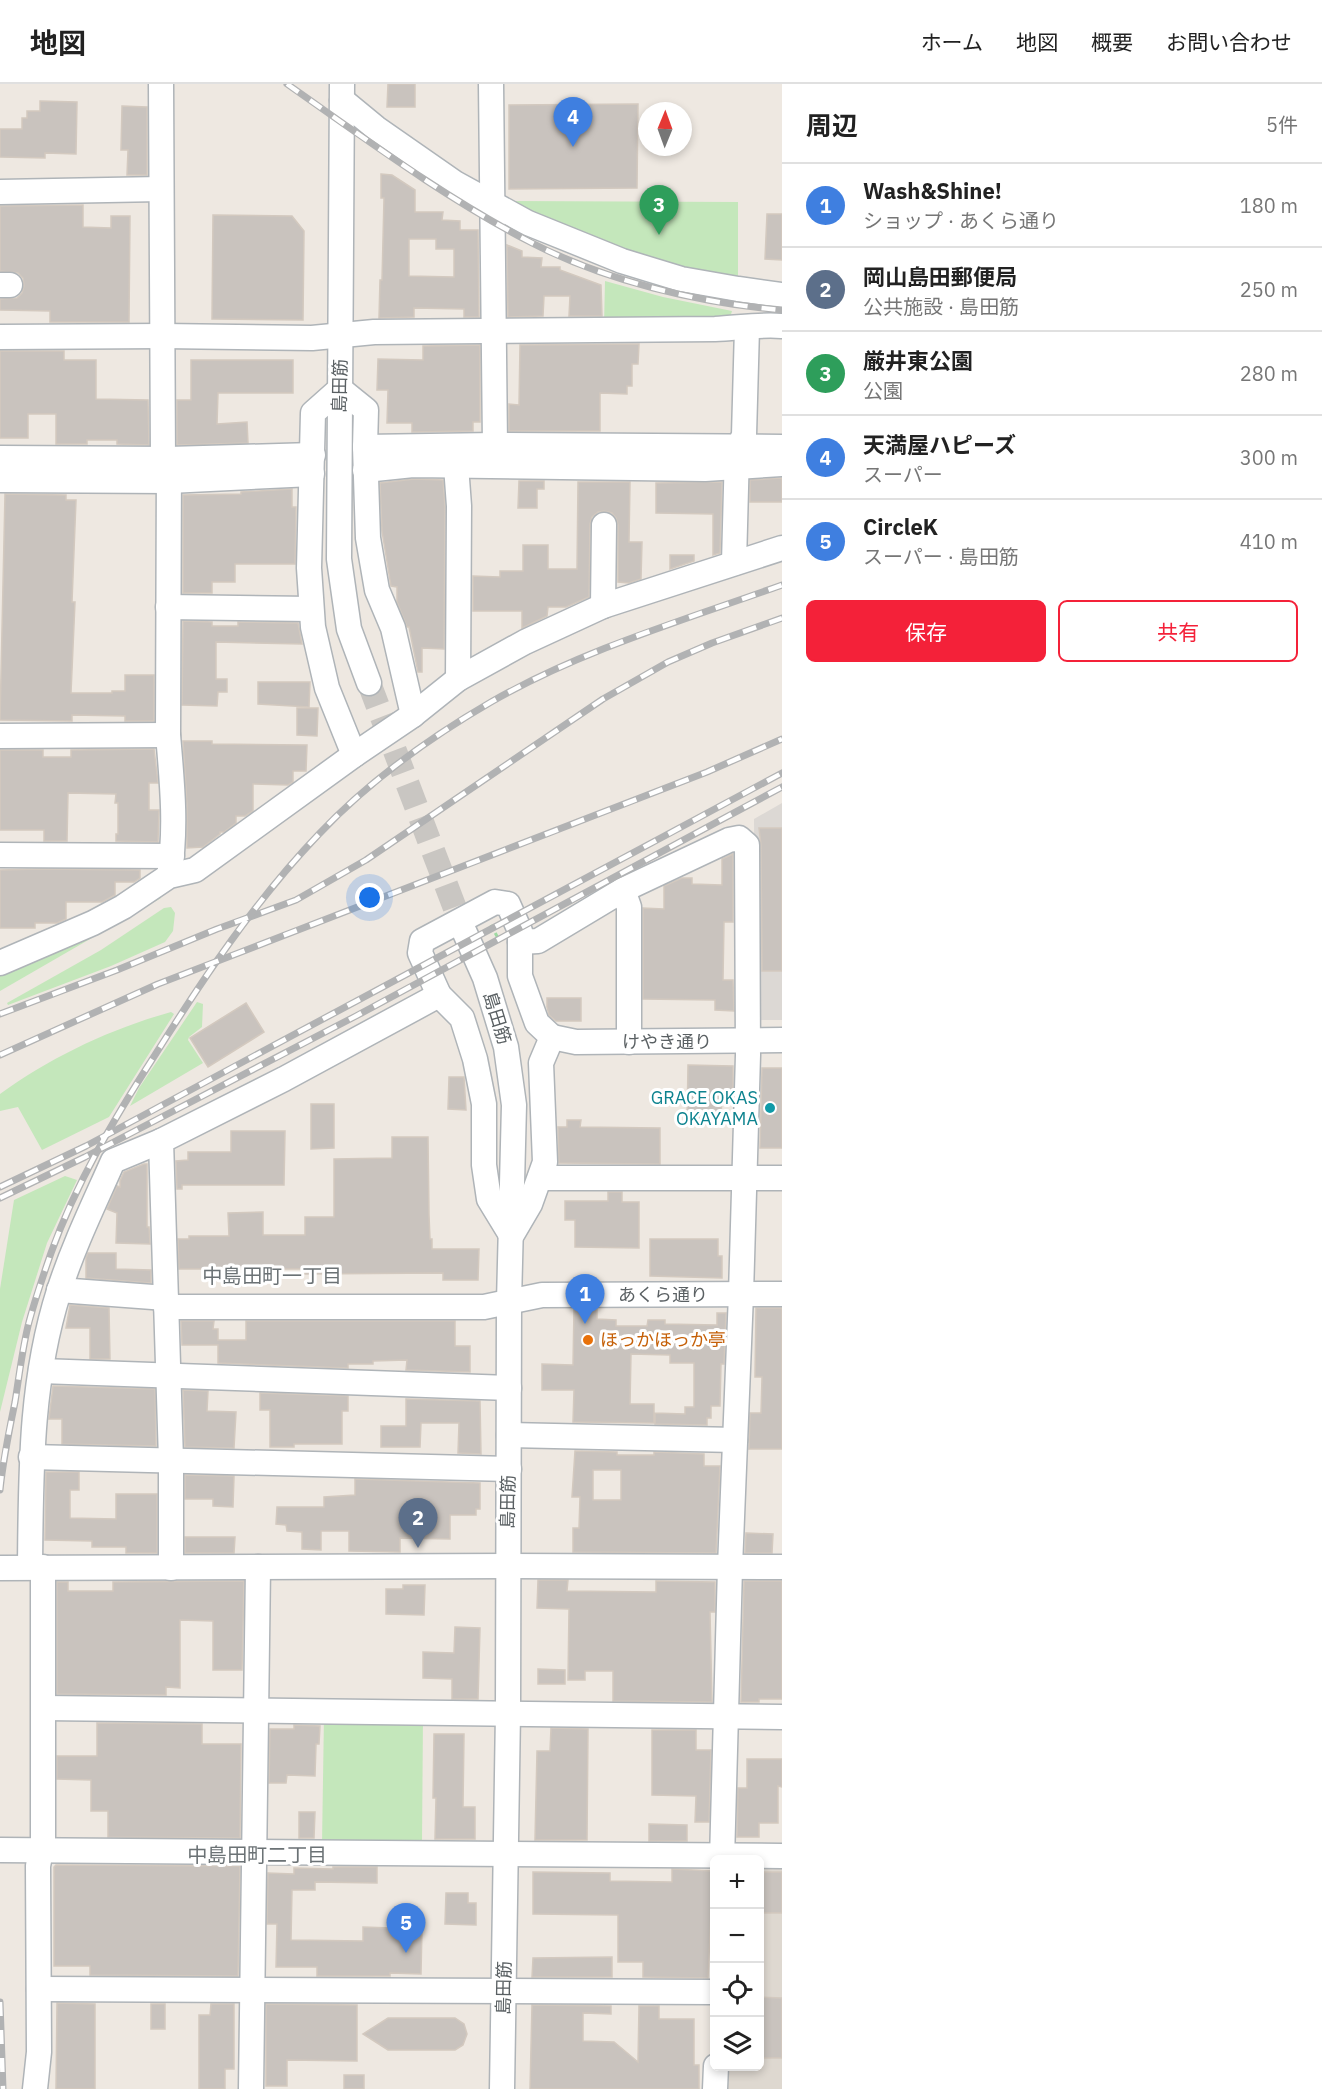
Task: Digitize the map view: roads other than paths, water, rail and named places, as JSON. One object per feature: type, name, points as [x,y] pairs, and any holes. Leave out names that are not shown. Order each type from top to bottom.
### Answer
[{"type":"street","points":[[0,963],[93,924],[123,907],[171,866],[172,778],[168,735],[168,469],[163,336],[160,84]]},
{"type":"street","points":[[491,84],[495,445]]},
{"type":"street","points":[[342,92],[376,128],[455,183],[528,223],[622,261],[681,279],[738,290],[782,295]]},
{"type":"street","name":"島田筋","points":[[342,92],[339,559],[349,629],[369,683]]},
{"type":"street","points":[[0,192],[161,189]]},
{"type":"street","points":[[0,337],[312,338],[374,332],[747,328],[765,324],[782,326]]},
{"type":"street","points":[[734,563],[736,457],[744,435],[747,328]]},
{"type":"street","points":[[354,755],[327,688],[312,627],[309,568],[313,413],[340,389],[366,410],[368,538],[377,590],[393,628],[413,715]]},
{"type":"street","points":[[365,459],[495,445],[736,457],[782,464]]},
{"type":"street","points":[[365,459],[413,465],[705,469],[736,457],[782,447]]},
{"type":"street","points":[[0,458],[168,469]]},
{"type":"street","points":[[0,480],[168,469],[313,464]]},
{"type":"street","points":[[456,466],[459,506],[458,679]]},
{"type":"street","points":[[603,606],[604,525]]},
{"type":"street","points":[[0,855],[171,866],[195,870],[413,715],[458,679],[525,642],[603,606],[782,548]]},
{"type":"street","points":[[168,607],[311,609]]},
{"type":"street","points":[[0,736],[168,735]]},
{"type":"street","points":[[511,944],[538,941],[623,890],[729,840],[739,838],[747,845],[748,1041],[722,1855]]},
{"type":"street","points":[[623,890],[629,907],[629,1042]]},
{"type":"street","points":[[495,902],[508,904],[520,931],[511,944],[537,1023],[552,1037],[541,1063],[545,1162],[530,1204],[511,1235],[489,1199],[484,1166],[484,1104],[475,1059],[462,1018],[439,994],[420,953],[422,941],[495,902]]},
{"type":"street","name":"島田筋","points":[[461,924],[484,978],[506,1047],[514,1105],[509,1302],[508,1712],[502,2089]]},
{"type":"street","points":[[35,2089],[39,2052],[38,1866],[42,1851],[44,1708],[31,1457],[34,1415],[41,1371],[48,1330],[59,1290],[87,1218],[113,1161],[161,1142],[284,1079],[439,994]]},
{"type":"street","name":"けやき通り","points":[[552,1037],[576,1042],[782,1040]]},
{"type":"street","points":[[161,1142],[171,1460],[171,1568]]},
{"type":"street","points":[[540,1178],[782,1178]]},
{"type":"street","name":"あくら通り","points":[[59,1290],[166,1302],[484,1308],[542,1295],[782,1294]]},
{"type":"street","points":[[41,1371],[509,1388]]},
{"type":"street","points":[[508,1435],[735,1440]]},
{"type":"street","points":[[31,1457],[509,1469]]},
{"type":"street","points":[[251,2089],[258,1567]]},
{"type":"street","points":[[0,1568],[782,1567]]},
{"type":"street","points":[[44,1708],[782,1716]]},
{"type":"street","points":[[0,1850],[710,1857]]},
{"type":"street","points":[[764,1856],[782,1856]]},
{"type":"street","points":[[39,1989],[710,1992]]},
{"type":"street","points":[[716,2071],[716,2089]]},
{"type":"tunnel","points":[[369,683],[461,924]]},
{"type":"railway","points":[[287,84],[437,188],[500,226],[561,257],[622,279],[686,296],[782,310]]},
{"type":"railway","points":[[0,1490],[28,1326],[51,1253],[72,1201],[111,1126],[140,1078],[231,940],[273,886],[319,834],[358,796],[422,746],[491,702],[526,683],[597,651],[782,585]]},
{"type":"railway","points":[[0,1014],[296,900],[366,860],[603,699],[668,662],[712,643],[782,618]]},
{"type":"railway","points":[[0,1055],[158,984],[707,772],[782,739]]},
{"type":"railway","points":[[0,1187],[86,1146],[782,773]]},
{"type":"railway","points":[[0,1198],[85,1157],[356,1016],[782,787]]},
{"type":"railway","points":[[0,2002],[3,2089]]},
{"type":"place","name":"天満屋ハピーズ","points":[[573,147]]},
{"type":"place","name":"厳井東公園","points":[[659,235]]},
{"type":"place","name":"GRACE OKAS OKAYAMA","points":[[770,1108]]},
{"type":"place","name":"Wash&Shine!","points":[[585,1324]]},
{"type":"place","name":"ほっかほっか亭","points":[[588,1340]]},
{"type":"place","name":"岡山島田郵便局","points":[[418,1548]]},
{"type":"place","name":"CircleK","points":[[406,1953]]},
{"type":"district","name":"中島田町一丁目","points":[[272,1276]]},
{"type":"district","name":"中島田町二丁目","points":[[257,1855]]}]
